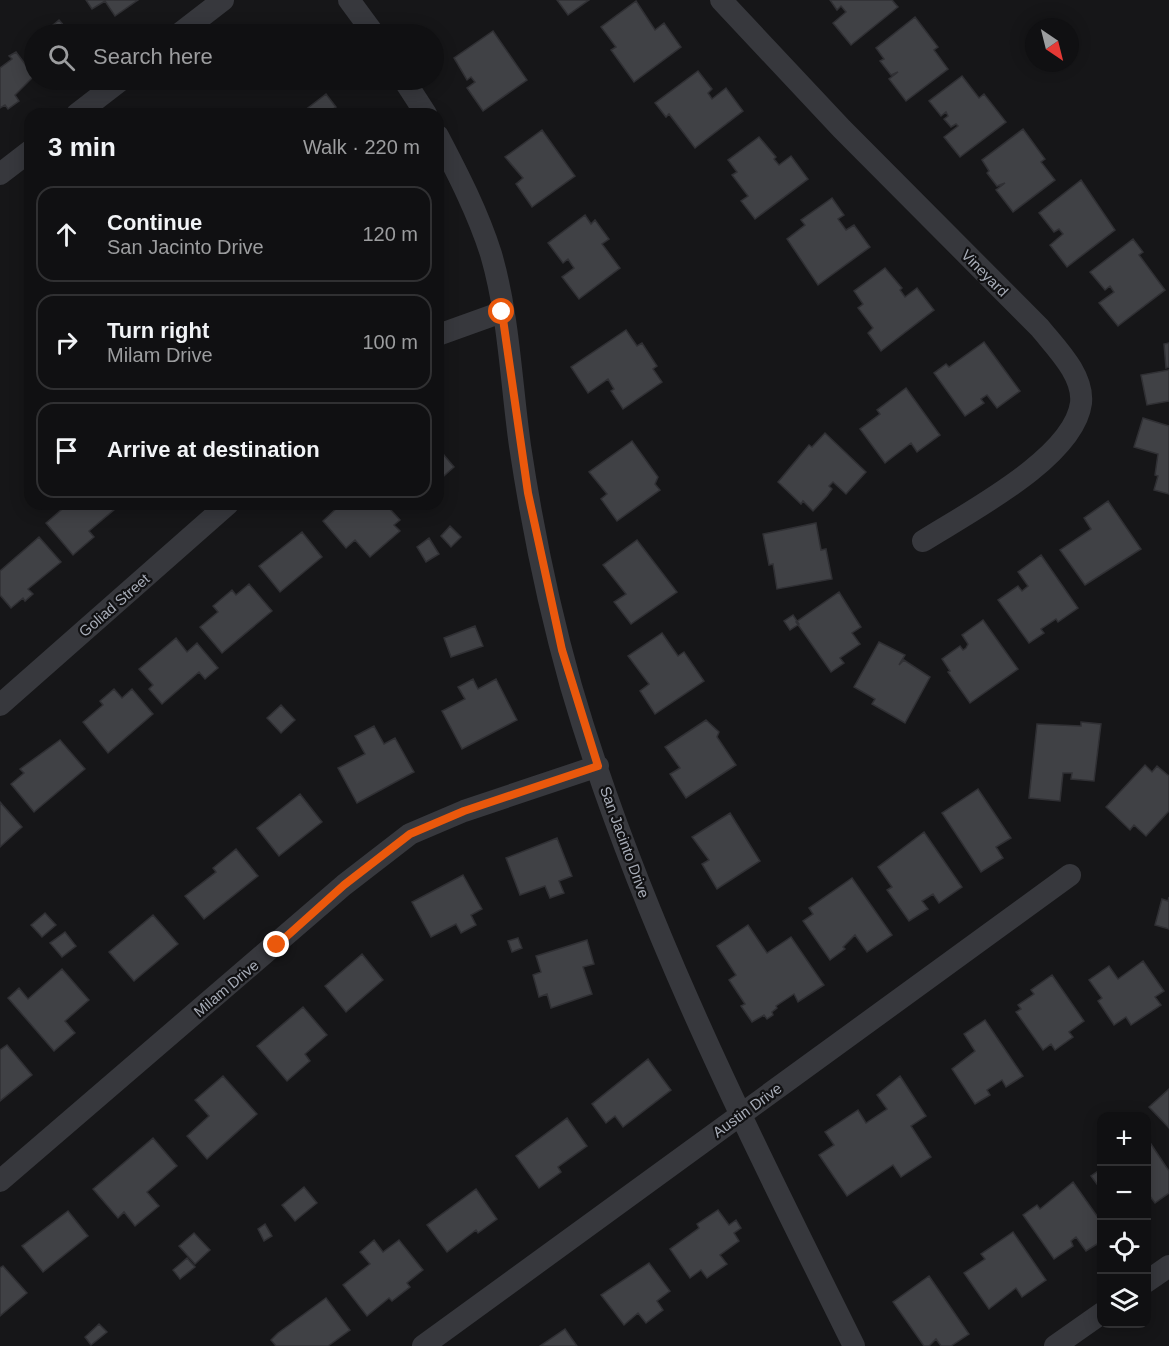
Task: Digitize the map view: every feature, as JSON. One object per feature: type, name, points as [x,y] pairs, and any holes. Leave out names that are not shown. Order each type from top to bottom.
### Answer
[{"type":"street","points":[[192,24],[223,0]]},
{"type":"street","points":[[349,0],[367,24]]},
{"type":"street","name":"Vineyard","points":[[721,0],[842,129],[1040,328],[1063,356],[1077,380],[1080,403],[1064,441],[1021,479],[922,541]]},
{"type":"street","points":[[85,108],[108,90]]},
{"type":"street","points":[[411,90],[422,108]]},
{"type":"street","name":"San Jacinto Drive","points":[[444,149],[491,254],[502,312],[528,493],[562,650],[598,766],[645,896],[739,1116],[854,1346]]},
{"type":"street","points":[[0,174],[24,156]]},
{"type":"street","points":[[444,332],[502,312]]},
{"type":"street","name":"Goliad Street","points":[[0,705],[221,510]]},
{"type":"street","name":"Milam Drive","points":[[0,1181],[344,885],[410,834],[464,811],[598,766]]},
{"type":"street","name":"Austin Drive","points":[[423,1346],[1070,875]]},
{"type":"street","points":[[1151,1279],[1169,1266]]},
{"type":"street","points":[[1055,1346],[1097,1317]]},
{"type":"building","points":[[86,0],[138,0],[115,16],[105,1],[92,9]]},
{"type":"building","points":[[557,0],[589,0],[568,15]]},
{"type":"building","points":[[830,0],[892,0],[898,7],[851,45],[833,23],[846,12],[841,6],[837,10]]},
{"type":"building","points":[[636,1],[655,30],[664,23],[681,47],[634,82],[611,50],[616,47],[601,27]]},
{"type":"building","points":[[915,17],[938,47],[934,50],[948,69],[906,101],[889,79],[898,72],[891,75],[880,61],[884,59],[876,48]]},
{"type":"building","points":[[493,31],[527,80],[483,111],[467,88],[475,82],[471,77],[467,80],[454,58]]},
{"type":"building","points":[[16,52],[24,63],[24,86],[15,95],[19,101],[8,109],[5,105],[0,108],[0,68],[12,59],[9,56]]},
{"type":"building","points":[[698,71],[712,89],[708,93],[712,99],[726,88],[743,111],[695,148],[669,114],[666,117],[655,103]]},
{"type":"building","points":[[962,76],[979,98],[984,94],[1006,122],[960,157],[944,137],[958,126],[956,124],[951,127],[944,119],[948,116],[946,112],[941,116],[929,101]]},
{"type":"building","points":[[326,94],[336,107],[334,108],[308,108]]},
{"type":"building","points":[[1023,129],[1045,159],[1041,162],[1055,180],[1013,212],[996,190],[1005,183],[997,186],[987,173],[989,171],[982,160]]},
{"type":"building","points":[[542,130],[575,176],[532,207],[516,184],[523,178],[505,157]]},
{"type":"building","points":[[759,137],[776,157],[774,159],[779,165],[791,156],[808,179],[755,219],[741,201],[748,196],[732,175],[737,172],[728,160]]},
{"type":"building","points":[[1081,180],[1115,230],[1067,267],[1050,245],[1063,234],[1059,229],[1054,232],[1039,213]]},
{"type":"building","points":[[832,198],[844,215],[838,219],[846,230],[854,225],[870,247],[818,285],[787,239],[805,225],[801,220]]},
{"type":"building","points":[[585,215],[591,224],[595,220],[609,239],[602,244],[620,268],[579,299],[562,277],[574,268],[568,259],[563,263],[548,243]]},
{"type":"building","points":[[1133,239],[1143,252],[1139,255],[1165,290],[1118,326],[1099,303],[1114,292],[1110,286],[1105,290],[1090,272]]},
{"type":"building","points":[[885,268],[902,288],[900,290],[905,297],[917,288],[934,310],[881,351],[868,333],[873,328],[858,308],[863,304],[854,291]]},
{"type":"building","points":[[626,330],[637,346],[642,343],[657,366],[653,369],[662,382],[623,409],[611,391],[614,389],[608,379],[588,393],[571,367]]},
{"type":"building","points":[[984,342],[1020,391],[997,408],[987,395],[981,399],[984,403],[965,416],[934,373],[946,364],[949,367]]},
{"type":"building","points":[[1169,343],[1169,367],[1166,368],[1164,344]]},
{"type":"building","points":[[1169,370],[1169,401],[1147,405],[1141,375]]},
{"type":"building","points":[[906,388],[940,435],[917,452],[911,443],[885,463],[860,429],[880,414],[877,410]]},
{"type":"building","points":[[1143,418],[1169,426],[1169,494],[1154,490],[1158,476],[1155,475],[1158,454],[1134,447]]},
{"type":"building","points":[[825,433],[866,472],[846,494],[833,482],[829,486],[832,489],[813,511],[803,501],[801,504],[778,482],[809,445],[812,447]]},
{"type":"building","points":[[632,441],[658,477],[655,484],[660,490],[617,521],[601,499],[607,494],[589,472]]},
{"type":"building","points":[[444,455],[454,467],[444,476]]},
{"type":"building","points":[[1108,501],[1141,549],[1085,585],[1060,550],[1091,529],[1084,518]]},
{"type":"building","points":[[61,510],[114,510],[89,531],[94,537],[73,555],[46,523]]},
{"type":"building","points":[[335,510],[391,510],[400,520],[394,525],[400,531],[370,557],[355,540],[346,548],[323,521]]},
{"type":"building","points":[[816,523],[821,550],[826,549],[832,579],[777,589],[773,564],[769,565],[763,534]]},
{"type":"building","points":[[450,526],[461,537],[451,547],[441,536]]},
{"type":"building","points":[[302,532],[322,557],[280,592],[259,566]]},
{"type":"building","points":[[39,537],[61,562],[28,589],[33,594],[25,601],[23,598],[11,608],[0,595],[0,571]]},
{"type":"building","points":[[429,538],[439,554],[426,562],[417,547]]},
{"type":"building","points":[[637,540],[677,592],[631,624],[614,602],[626,594],[603,565]]},
{"type":"building","points":[[1041,555],[1078,608],[1058,622],[1056,619],[1041,629],[1044,633],[1029,643],[998,600],[1018,586],[1022,591],[1028,586],[1018,572]]},
{"type":"building","points":[[249,584],[272,611],[222,653],[200,627],[218,612],[213,606],[232,590],[236,595]]},
{"type":"building","points":[[839,592],[861,627],[852,633],[860,644],[840,658],[844,663],[831,672],[796,622]]},
{"type":"building","points":[[793,615],[799,624],[790,630],[784,621]]},
{"type":"building","points":[[983,620],[1018,669],[970,703],[948,672],[950,671],[942,659],[960,646],[963,650],[966,648],[968,644],[962,635]]},
{"type":"building","points":[[475,626],[483,646],[451,657],[444,638]]},
{"type":"building","points":[[662,633],[678,656],[684,652],[704,681],[655,714],[640,691],[649,684],[628,656]]},
{"type":"building","points":[[176,638],[187,652],[197,643],[218,668],[205,679],[199,672],[162,704],[149,689],[153,685],[139,669]]},
{"type":"building","points":[[879,642],[905,655],[899,665],[904,660],[930,677],[905,723],[872,704],[875,699],[854,687]]},
{"type":"building","points":[[473,679],[478,689],[496,679],[517,720],[462,749],[442,711],[465,699],[458,687]]},
{"type":"building","points":[[114,689],[122,698],[132,689],[153,714],[108,753],[83,722],[103,705],[100,701]]},
{"type":"building","points":[[281,705],[295,720],[281,733],[267,718]]},
{"type":"building","points":[[706,720],[719,732],[717,737],[736,765],[686,798],[670,774],[680,768],[665,747]]},
{"type":"building","points":[[1081,722],[1101,724],[1094,781],[1071,779],[1072,773],[1063,773],[1060,801],[1029,798],[1037,724],[1081,726]]},
{"type":"building","points":[[374,726],[384,744],[395,738],[414,772],[357,803],[338,768],[365,754],[355,736]]},
{"type":"building","points":[[60,740],[85,769],[34,812],[11,784],[24,773],[20,769]]},
{"type":"building","points":[[1145,765],[1152,772],[1157,766],[1169,776],[1169,811],[1146,836],[1134,825],[1130,830],[1106,807]]},
{"type":"building","points":[[978,789],[1011,838],[996,847],[1003,858],[981,872],[942,813]]},
{"type":"building","points":[[300,794],[322,822],[279,856],[257,828]]},
{"type":"building","points":[[0,802],[22,827],[0,847]]},
{"type":"building","points":[[730,813],[760,861],[717,889],[702,864],[709,860],[692,837]]},
{"type":"building","points":[[924,832],[962,887],[939,903],[933,894],[922,901],[928,909],[909,921],[887,890],[892,887],[878,867]]},
{"type":"building","points":[[557,838],[572,876],[559,881],[564,893],[550,898],[545,886],[520,895],[506,858]]},
{"type":"building","points":[[236,849],[258,876],[204,919],[185,896],[216,872],[213,868]]},
{"type":"building","points":[[463,875],[482,909],[471,915],[476,925],[461,933],[456,924],[431,937],[412,902]]},
{"type":"building","points":[[852,878],[892,935],[867,952],[855,935],[843,947],[845,949],[830,960],[803,921],[813,914],[809,908]]},
{"type":"building","points":[[1169,897],[1169,929],[1155,925],[1162,899],[1168,901]]},
{"type":"building","points":[[45,913],[56,925],[42,937],[31,925]]},
{"type":"building","points":[[153,915],[178,944],[134,981],[109,952]]},
{"type":"building","points":[[748,925],[767,953],[791,937],[824,985],[798,1002],[794,994],[776,1006],[777,1008],[772,1012],[773,1015],[767,1019],[764,1015],[752,1022],[741,1006],[745,1004],[729,980],[736,975],[717,946]]},
{"type":"building","points":[[65,932],[76,946],[62,957],[50,943]]},
{"type":"building","points":[[518,938],[522,948],[512,952],[508,941]]},
{"type":"building","points":[[587,940],[594,964],[583,967],[592,994],[551,1008],[547,994],[539,997],[533,975],[541,972],[536,956]]},
{"type":"building","points":[[362,954],[383,980],[346,1012],[325,986]]},
{"type":"building","points":[[1143,961],[1164,991],[1155,997],[1161,1005],[1131,1025],[1126,1017],[1114,1025],[1098,1001],[1102,998],[1089,980],[1109,966],[1118,979]]},
{"type":"building","points":[[62,969],[89,1000],[65,1021],[75,1033],[54,1051],[8,998],[19,988],[28,999]]},
{"type":"building","points":[[1052,975],[1084,1021],[1069,1032],[1073,1037],[1055,1050],[1051,1044],[1043,1050],[1016,1012],[1021,1009],[1018,1005],[1034,994],[1031,990]]},
{"type":"building","points":[[303,1007],[327,1035],[305,1054],[310,1061],[287,1081],[257,1046]]},
{"type":"building","points":[[985,1020],[1023,1076],[1006,1087],[1002,1080],[987,1090],[990,1095],[975,1104],[952,1069],[975,1051],[964,1034]]},
{"type":"building","points":[[7,1045],[32,1075],[0,1101],[0,1050]]},
{"type":"building","points":[[648,1059],[671,1090],[623,1127],[615,1116],[606,1123],[592,1104]]},
{"type":"building","points":[[223,1076],[257,1114],[207,1159],[187,1136],[209,1116],[195,1100]]},
{"type":"building","points":[[900,1076],[926,1116],[911,1126],[931,1157],[901,1177],[893,1165],[847,1196],[819,1155],[834,1145],[825,1132],[858,1110],[866,1123],[887,1109],[877,1095]]},
{"type":"building","points":[[1169,1089],[1169,1128],[1149,1107]]},
{"type":"building","points":[[567,1118],[587,1146],[558,1167],[561,1172],[539,1188],[516,1156]]},
{"type":"building","points":[[153,1138],[177,1166],[147,1192],[159,1206],[135,1226],[124,1212],[118,1218],[93,1189]]},
{"type":"building","points":[[1151,1144],[1169,1171],[1169,1193],[1155,1203],[1151,1198]]},
{"type":"building","points":[[1097,1172],[1097,1184],[1091,1176]]},
{"type":"building","points":[[1073,1182],[1097,1216],[1097,1244],[1086,1251],[1076,1237],[1071,1241],[1073,1246],[1054,1259],[1023,1215],[1037,1205],[1040,1209]]},
{"type":"building","points":[[304,1187],[317,1203],[295,1221],[282,1205]]},
{"type":"building","points":[[476,1189],[497,1219],[478,1233],[476,1230],[447,1252],[427,1225]]},
{"type":"building","points":[[718,1210],[729,1225],[736,1220],[741,1228],[734,1233],[739,1241],[720,1255],[727,1264],[707,1278],[701,1270],[690,1278],[670,1249],[699,1228],[697,1224]]},
{"type":"building","points":[[68,1211],[88,1236],[43,1272],[22,1246]]},
{"type":"building","points":[[265,1224],[272,1236],[264,1241],[258,1229]]},
{"type":"building","points":[[1013,1232],[1046,1280],[1022,1297],[1016,1288],[989,1309],[964,1273],[985,1259],[981,1254]]},
{"type":"building","points":[[194,1233],[210,1250],[195,1264],[179,1246]]},
{"type":"building","points":[[374,1240],[383,1252],[399,1240],[423,1270],[407,1283],[410,1287],[392,1301],[389,1298],[367,1316],[343,1285],[370,1264],[360,1252]]},
{"type":"building","points":[[187,1258],[195,1267],[180,1279],[173,1270]]},
{"type":"building","points":[[649,1263],[670,1291],[657,1301],[663,1310],[646,1323],[638,1313],[624,1325],[601,1295]]},
{"type":"building","points":[[3,1266],[27,1293],[0,1316],[0,1268]]},
{"type":"building","points":[[929,1276],[969,1334],[951,1346],[941,1346],[936,1339],[929,1346],[924,1346],[893,1302]]},
{"type":"building","points":[[326,1298],[350,1330],[328,1346],[276,1346],[271,1340],[278,1333]]},
{"type":"building","points":[[99,1324],[107,1332],[91,1345],[85,1337]]},
{"type":"building","points":[[565,1329],[577,1346],[540,1346]]},
{"type":"route","points":[[277,945],[344,885],[410,834],[464,811],[598,766],[562,650],[528,493],[502,312]]}]
